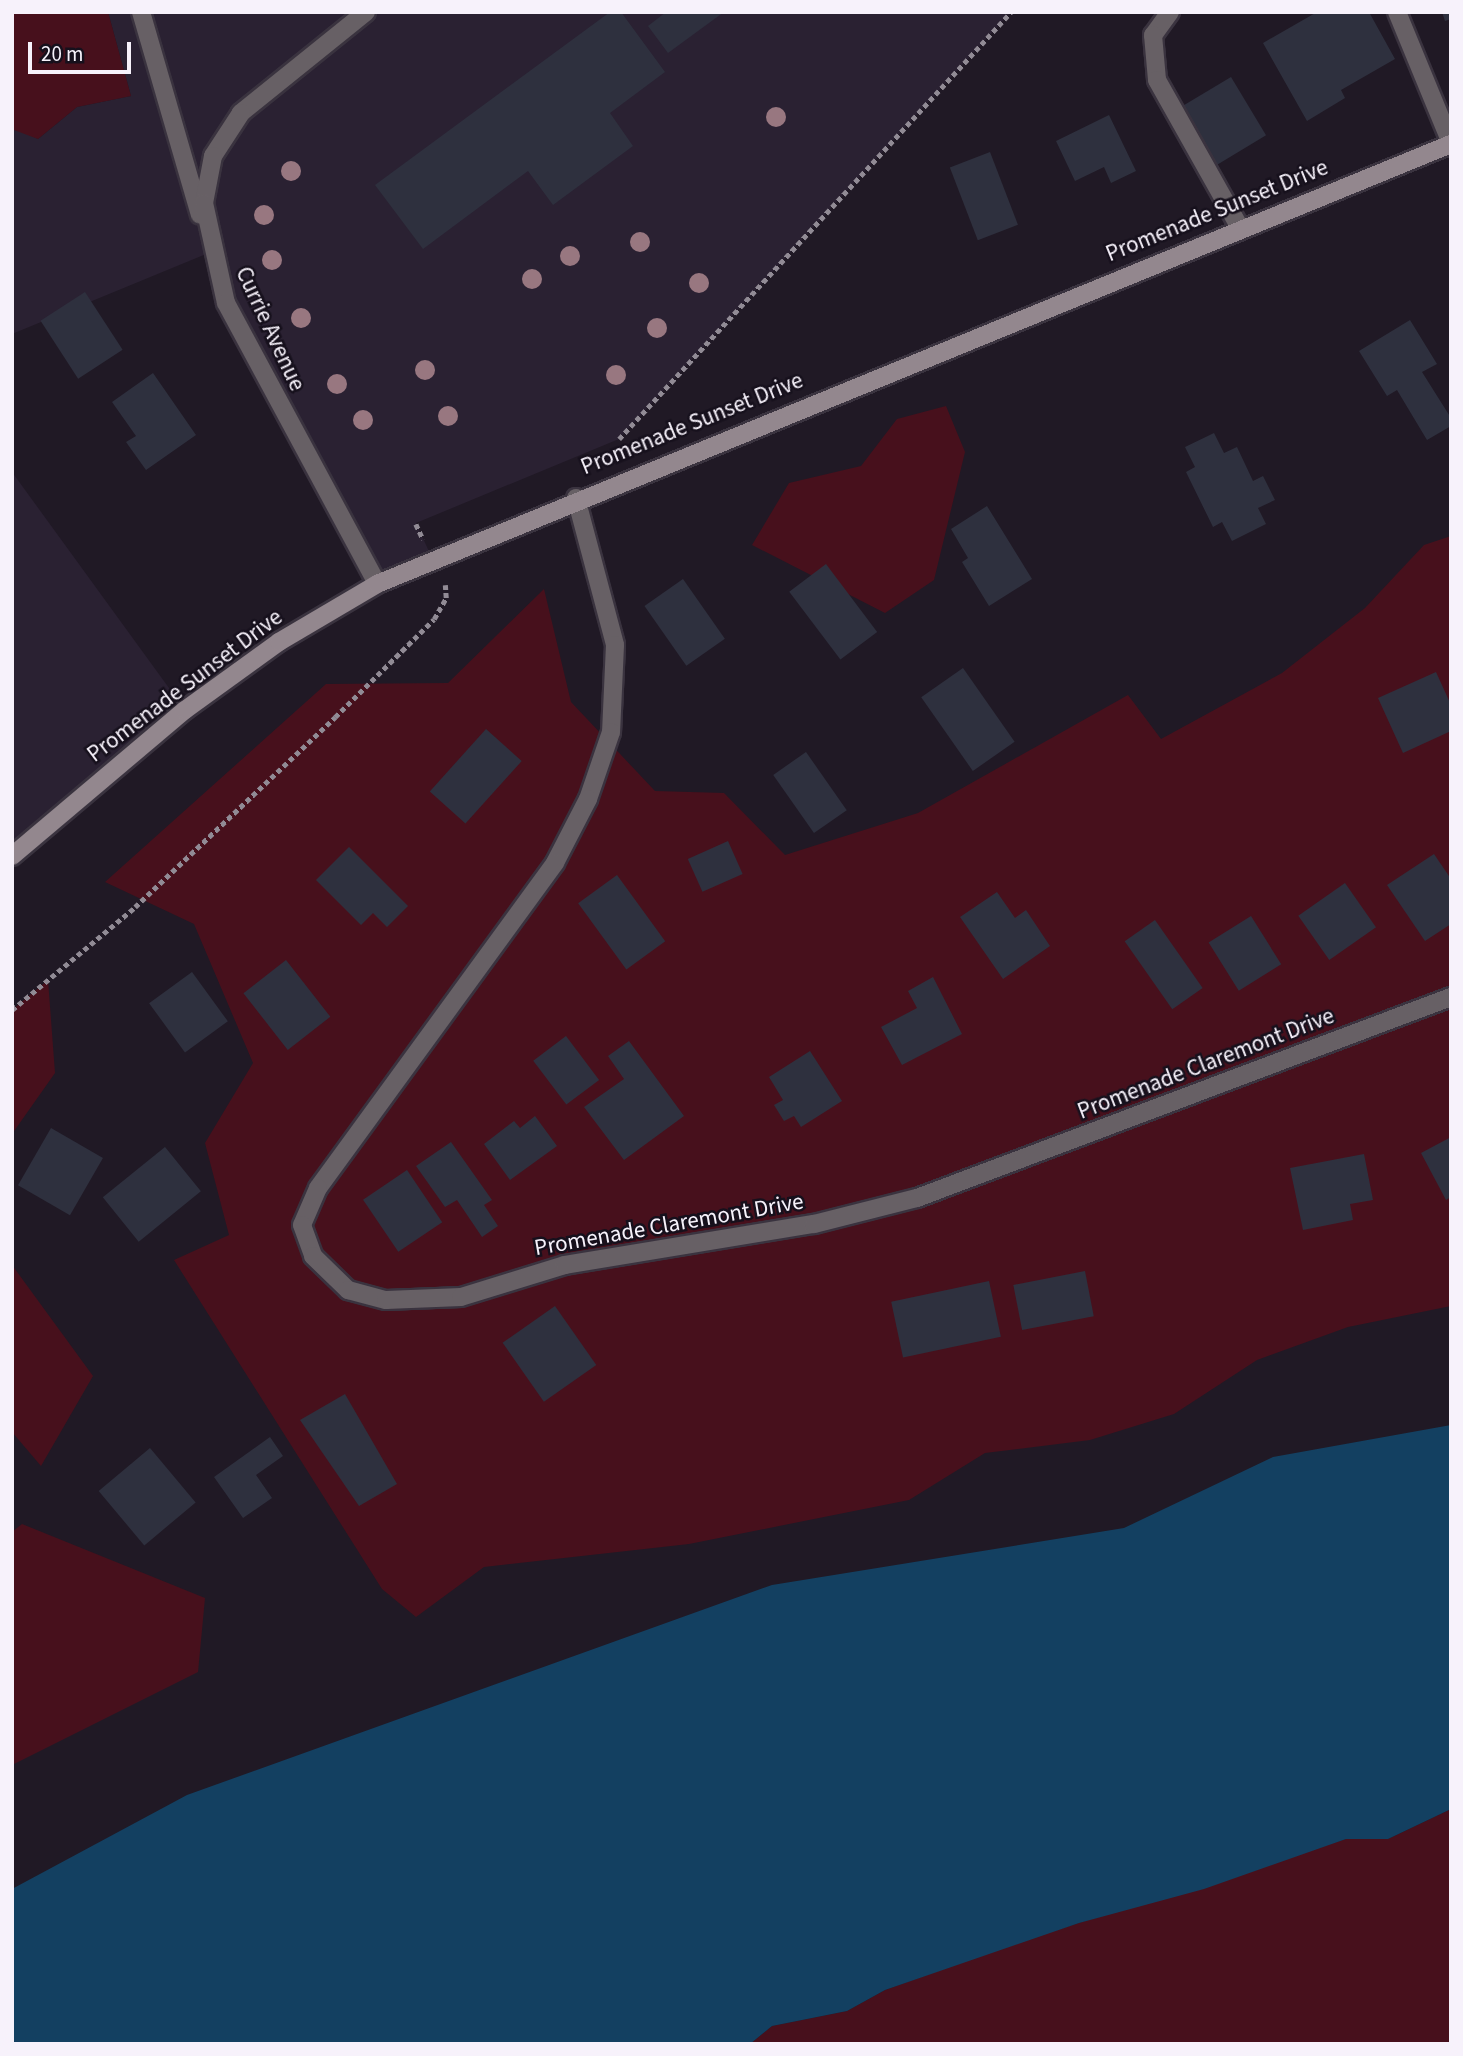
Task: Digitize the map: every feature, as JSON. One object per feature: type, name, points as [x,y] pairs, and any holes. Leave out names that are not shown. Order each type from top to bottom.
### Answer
[{"type":"street","points":[[141,12],[211,252]]},
{"type":"street","name":"Currie Avenue","points":[[366,12],[241,113],[213,156],[204,203],[211,252],[251,356],[377,584]]},
{"type":"street","points":[[1170,12],[1153,36],[1157,80],[1240,228]]},
{"type":"street","points":[[1397,12],[1451,143]]},
{"type":"street","name":"Promenade Sunset Drive","points":[[12,856],[185,710],[279,642],[377,584],[576,498],[1451,143]]},
{"type":"street","name":"Promenade Claremont Drive","points":[[576,498],[615,645],[611,732],[588,799],[555,863],[318,1188],[302,1225],[313,1256],[348,1290],[386,1300],[461,1297],[565,1265],[814,1224],[917,1198],[1451,997]]},
{"type":"path","points":[[619,439],[1011,12]]},
{"type":"path","points":[[12,1010],[135,907],[316,736],[434,618],[446,598],[445,585]]},
{"type":"shaded area","points":[[12,12],[108,12],[131,96],[77,107],[38,139],[14,130]]},
{"type":"shaded area","points":[[108,12],[1011,12],[619,439],[416,523],[432,558],[377,584],[251,357],[211,252],[12,334],[12,127],[38,139],[77,107],[131,96]]},
{"type":"shaded area","points":[[946,406],[965,452],[934,580],[885,613],[752,545],[789,483],[861,466],[897,419]]},
{"type":"shaded area","points":[[12,472],[185,710],[12,856]]},
{"type":"shaded area","points":[[1451,536],[1451,1306],[1348,1327],[1257,1360],[1174,1414],[1090,1440],[985,1453],[909,1500],[689,1544],[484,1567],[416,1617],[382,1589],[174,1260],[229,1235],[205,1143],[253,1063],[194,924],[105,882],[326,684],[448,683],[544,589],[571,702],[655,791],[724,793],[785,855],[918,813],[1128,695],[1161,739],[1282,673],[1365,608],[1424,545]]},
{"type":"shaded area","points":[[48,980],[55,1073],[12,1134],[12,1010]]},
{"type":"shaded area","points":[[12,1265],[93,1376],[41,1466],[12,1432]]},
{"type":"shaded area","points":[[22,1524],[205,1598],[198,1672],[12,1765],[12,1532]]},
{"type":"shaded area","points":[[1451,1809],[1451,2044],[750,2044],[772,2026],[847,2011],[885,1990],[1028,1939],[1346,1839],[1388,1839]]},
{"type":"water","points":[[1451,1425],[1451,1809],[1388,1839],[1346,1839],[1204,1889],[1079,1923],[885,1990],[847,2011],[772,2026],[750,2044],[12,2044],[12,1889],[187,1795],[772,1585],[1124,1528],[1273,1457]]},
{"type":"building","points":[[610,12],[621,12],[665,72],[610,113],[633,146],[553,205],[528,171],[423,249],[375,185]]},
{"type":"building","points":[[666,12],[724,12],[668,53],[648,26]]},
{"type":"building","points":[[1317,12],[1369,12],[1395,59],[1341,90],[1345,98],[1307,121],[1263,43]]},
{"type":"building","points":[[1442,12],[1451,12],[1451,19],[1445,21]]},
{"type":"building","points":[[1231,77],[1266,135],[1217,165],[1182,106]]},
{"type":"building","points":[[1109,115],[1136,171],[1111,183],[1104,167],[1075,181],[1056,141]]},
{"type":"building","points":[[990,152],[1018,225],[978,240],[950,167]]},
{"type":"building","points":[[85,292],[123,350],[78,379],[41,321]]},
{"type":"building","points":[[1410,320],[1437,364],[1422,372],[1451,418],[1451,426],[1427,440],[1397,390],[1387,396],[1359,351]]},
{"type":"building","points":[[153,373],[196,435],[146,470],[126,442],[136,436],[112,402]]},
{"type":"building","points":[[1214,433],[1224,453],[1237,447],[1253,481],[1263,476],[1275,500],[1258,508],[1266,524],[1232,541],[1222,522],[1213,527],[1186,472],[1195,467],[1185,447]]},
{"type":"building","points":[[987,506],[1032,579],[989,606],[962,562],[968,558],[951,529]]},
{"type":"building","points":[[826,564],[877,632],[840,660],[789,592]]},
{"type":"building","points":[[683,579],[725,639],[686,666],[644,606]]},
{"type":"building","points":[[963,668],[1015,742],[973,771],[921,697]]},
{"type":"building","points":[[1436,672],[1451,705],[1451,731],[1403,753],[1378,698]]},
{"type":"building","points":[[486,729],[522,761],[465,824],[430,791]]},
{"type":"building","points":[[806,752],[847,810],[814,833],[773,775]]},
{"type":"building","points":[[728,841],[743,874],[702,892],[688,859]]},
{"type":"building","points":[[349,847],[408,906],[387,927],[373,913],[361,925],[316,880]]},
{"type":"building","points":[[1434,854],[1451,879],[1451,924],[1425,941],[1387,885]]},
{"type":"building","points":[[617,875],[665,941],[626,970],[578,903]]},
{"type":"building","points":[[1345,883],[1376,927],[1329,960],[1298,916]]},
{"type":"building","points":[[997,892],[1015,918],[1026,910],[1050,946],[1003,979],[960,917]]},
{"type":"building","points":[[1251,916],[1281,964],[1239,991],[1209,942]]},
{"type":"building","points":[[1155,920],[1203,988],[1172,1009],[1125,941]]},
{"type":"building","points":[[286,960],[330,1017],[288,1050],[243,993]]},
{"type":"building","points":[[192,972],[228,1021],[185,1053],[149,1003]]},
{"type":"building","points":[[933,977],[962,1034],[902,1065],[881,1027],[917,1008],[908,991]]},
{"type":"building","points":[[566,1036],[599,1080],[566,1105],[533,1061]]},
{"type":"building","points":[[629,1041],[684,1116],[624,1160],[584,1107],[624,1079],[608,1056]]},
{"type":"building","points":[[810,1051],[842,1101],[801,1127],[794,1116],[784,1121],[774,1105],[783,1100],[769,1077]]},
{"type":"building","points":[[535,1116],[557,1146],[510,1180],[484,1144],[514,1121],[520,1128]]},
{"type":"building","points":[[51,1128],[103,1158],[70,1215],[18,1185]]},
{"type":"building","points":[[1451,1137],[1451,1197],[1446,1200],[1421,1153]]},
{"type":"building","points":[[451,1142],[492,1200],[484,1205],[498,1226],[482,1237],[457,1200],[445,1207],[416,1166]]},
{"type":"building","points":[[165,1147],[201,1191],[139,1242],[103,1197]]},
{"type":"building","points":[[1364,1154],[1373,1200],[1350,1204],[1353,1220],[1303,1230],[1290,1168]]},
{"type":"building","points":[[407,1170],[442,1222],[398,1252],[363,1200]]},
{"type":"building","points":[[1085,1271],[1094,1316],[1022,1330],[1013,1285]]},
{"type":"building","points":[[989,1281],[1001,1337],[903,1358],[891,1302]]},
{"type":"building","points":[[555,1306],[596,1365],[544,1402],[503,1343]]},
{"type":"building","points":[[345,1394],[397,1484],[359,1506],[300,1420]]},
{"type":"building","points":[[270,1437],[283,1456],[256,1475],[272,1498],[243,1518],[214,1477]]},
{"type":"building","points":[[150,1448],[196,1502],[144,1545],[99,1491]]}]
